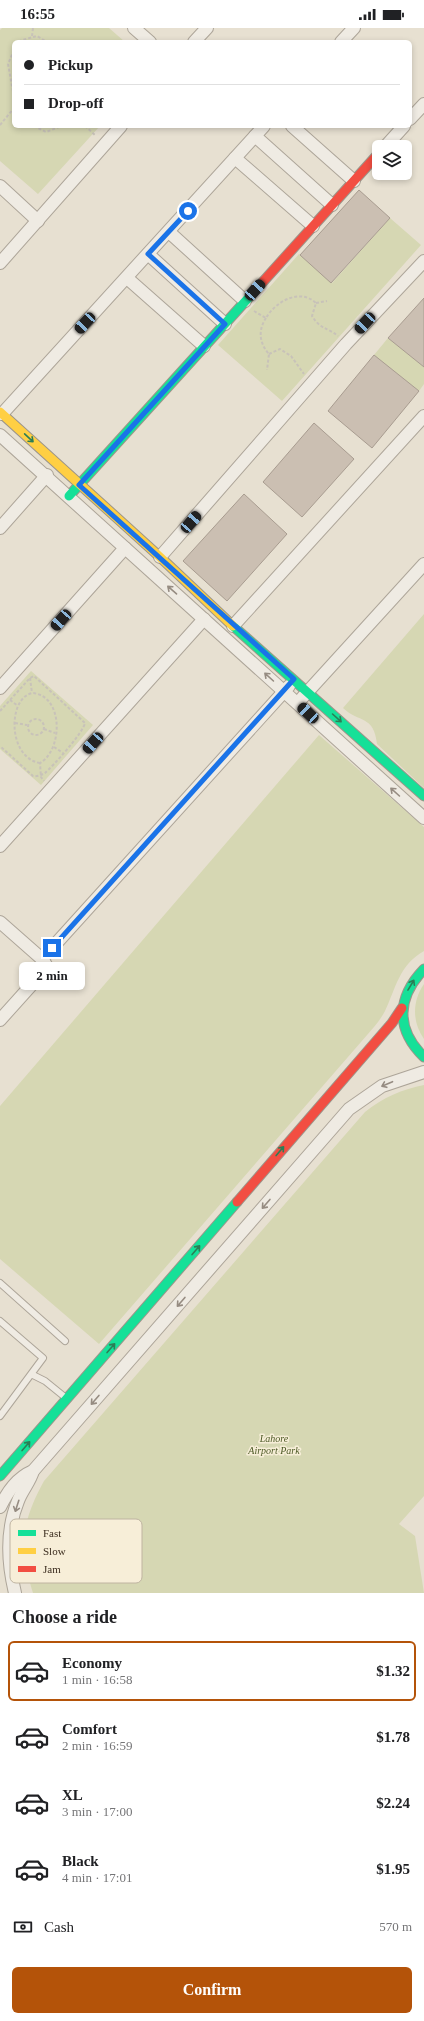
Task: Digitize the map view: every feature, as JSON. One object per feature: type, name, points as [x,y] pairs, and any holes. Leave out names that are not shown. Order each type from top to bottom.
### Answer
[{"type":"street","points":[[134,28],[148,40]]},
{"type":"street","points":[[196,40],[207,28]]},
{"type":"street","points":[[343,40],[354,28]]},
{"type":"street","points":[[412,117],[424,104]]},
{"type":"street","points":[[0,263],[119,128]]},
{"type":"street","points":[[262,128],[1,413],[160,557],[233,626],[424,796]]},
{"type":"street","points":[[294,128],[354,181]]},
{"type":"street","points":[[391,140],[402,128]]},
{"type":"street","points":[[255,136],[332,205]]},
{"type":"street","points":[[235,158],[313,226]]},
{"type":"street","points":[[69,496],[372,161]]},
{"type":"street","points":[[0,186],[38,221]]},
{"type":"street","points":[[168,232],[245,302]]},
{"type":"street","points":[[148,254],[225,324]]},
{"type":"street","points":[[160,557],[312,382],[424,261]]},
{"type":"street","points":[[126,278],[204,346]]},
{"type":"street","points":[[233,626],[424,416]]},
{"type":"street","points":[[0,435],[424,818]]},
{"type":"street","points":[[0,528],[46,476]]},
{"type":"street","points":[[0,688],[125,548]]},
{"type":"street","points":[[298,704],[424,564]]},
{"type":"street","points":[[0,846],[204,619]]},
{"type":"street","points":[[42,959],[285,692],[294,679]]},
{"type":"street","points":[[0,922],[42,959],[46,965],[44,971],[0,1020]]},
{"type":"street","points":[[0,1476],[392,1023],[402,1008],[406,994],[413,981],[424,969]]},
{"type":"street","points":[[402,1008],[406,1033],[412,1044],[424,1057]]},
{"type":"street","points":[[14,1519],[18,1501],[29,1483],[33,1471],[344,1114],[382,1086],[424,1072]]},
{"type":"street","points":[[0,1507],[8,1493],[22,1476],[33,1471]]},
{"type":"street","points":[[10,1539],[10,1560]]},
{"type":"street","points":[[13,1583],[15,1593]]},
{"type":"lane","points":[[0,1283],[65,1341]]},
{"type":"lane","points":[[0,1321],[43,1358],[33,1375],[0,1416]]},
{"type":"lane","points":[[33,1375],[45,1381],[67,1399]]},
{"type":"path","points":[[32,36],[33,28]]},
{"type":"path","points":[[23,40],[32,36],[37,36],[44,40]]},
{"type":"path","points":[[12,55],[8,64],[12,86]]},
{"type":"path","points":[[0,125],[12,110]]},
{"type":"path","points":[[38,128],[46,132],[57,128]]},
{"type":"path","points":[[87,128],[104,145]]},
{"type":"path","points":[[267,370],[269,354],[262,345],[262,328],[266,318],[279,303],[294,297],[306,296],[316,303],[327,301]]},
{"type":"path","points":[[245,302],[266,318]]},
{"type":"path","points":[[316,303],[312,316],[316,322],[323,329],[331,331],[346,344]]},
{"type":"path","points":[[269,354],[280,349],[286,352],[312,382]]},
{"type":"path","points":[[19,667],[30,678],[32,692]]},
{"type":"path","points":[[0,711],[30,678],[35,676],[85,723],[82,732],[45,773],[40,775],[33,776],[0,746]]},
{"type":"path","points":[[32,692],[46,697],[53,707],[56,716],[54,747],[44,761],[40,763],[34,762],[23,755],[17,743],[15,723],[18,706],[26,695],[32,692]]},
{"type":"path","points":[[10,700],[18,706]]},
{"type":"path","points":[[33,719],[38,719],[44,724],[44,729],[38,735],[32,734],[28,730],[28,725],[33,719]]},
{"type":"path","points":[[15,723],[28,725]]},
{"type":"path","points":[[44,729],[55,733]]},
{"type":"path","points":[[54,747],[63,753]]},
{"type":"path","points":[[40,763],[40,775],[52,788]]},
{"type":"green space","points":[[2,28],[109,28],[123,40],[12,40],[12,128],[98,128],[38,194],[0,161],[0,30]]},
{"type":"green space","points":[[390,218],[421,245],[282,401],[218,345],[299,254],[332,283]]},
{"type":"green space","points":[[388,338],[424,367],[424,384],[419,391],[374,355]]},
{"type":"green space","points":[[424,614],[424,788],[377,744],[373,728],[369,724],[343,708]]},
{"type":"green space","points":[[31,671],[93,725],[41,785],[0,749],[0,706]]},
{"type":"green space","points":[[319,735],[424,827],[424,951],[409,963],[404,970],[385,1011],[374,1027],[99,1344],[0,1259],[0,1106]]},
{"type":"green space","points":[[424,984],[424,1039],[417,1026],[415,1012],[417,997]]},
{"type":"green space","name":"Lahore Airport Park","points":[[424,1085],[424,1496],[399,1524],[415,1536],[424,1593],[33,1593],[30,1583],[142,1583],[142,1519],[28,1519],[36,1496],[44,1481],[365,1112],[378,1102],[408,1089]]},
{"type":"building","points":[[359,190],[390,218],[331,283],[300,255]]},
{"type":"building","points":[[424,298],[424,367],[388,338]]},
{"type":"building","points":[[374,355],[419,391],[372,448],[328,411]]},
{"type":"building","points":[[314,423],[354,459],[302,517],[263,482]]},
{"type":"building","points":[[244,494],[287,534],[227,601],[183,561]]},
{"type":"traffic: fast","points":[[69,496],[251,295]]},
{"type":"traffic: fast","points":[[233,626],[424,796]]},
{"type":"traffic: fast","points":[[424,969],[415,980],[409,991],[404,1002],[403,1013],[404,1024],[408,1035],[424,1057]]},
{"type":"traffic: fast","points":[[0,1476],[237,1202]]},
{"type":"traffic: slow","points":[[0,412],[160,557],[233,626]]},
{"type":"traffic: jam","points":[[251,295],[372,161]]},
{"type":"traffic: jam","points":[[237,1202],[392,1023],[402,1008]]},
{"type":"route","points":[[52,948],[285,692],[294,679],[233,626],[160,557],[79,485],[225,324],[148,254],[188,211]]}]
